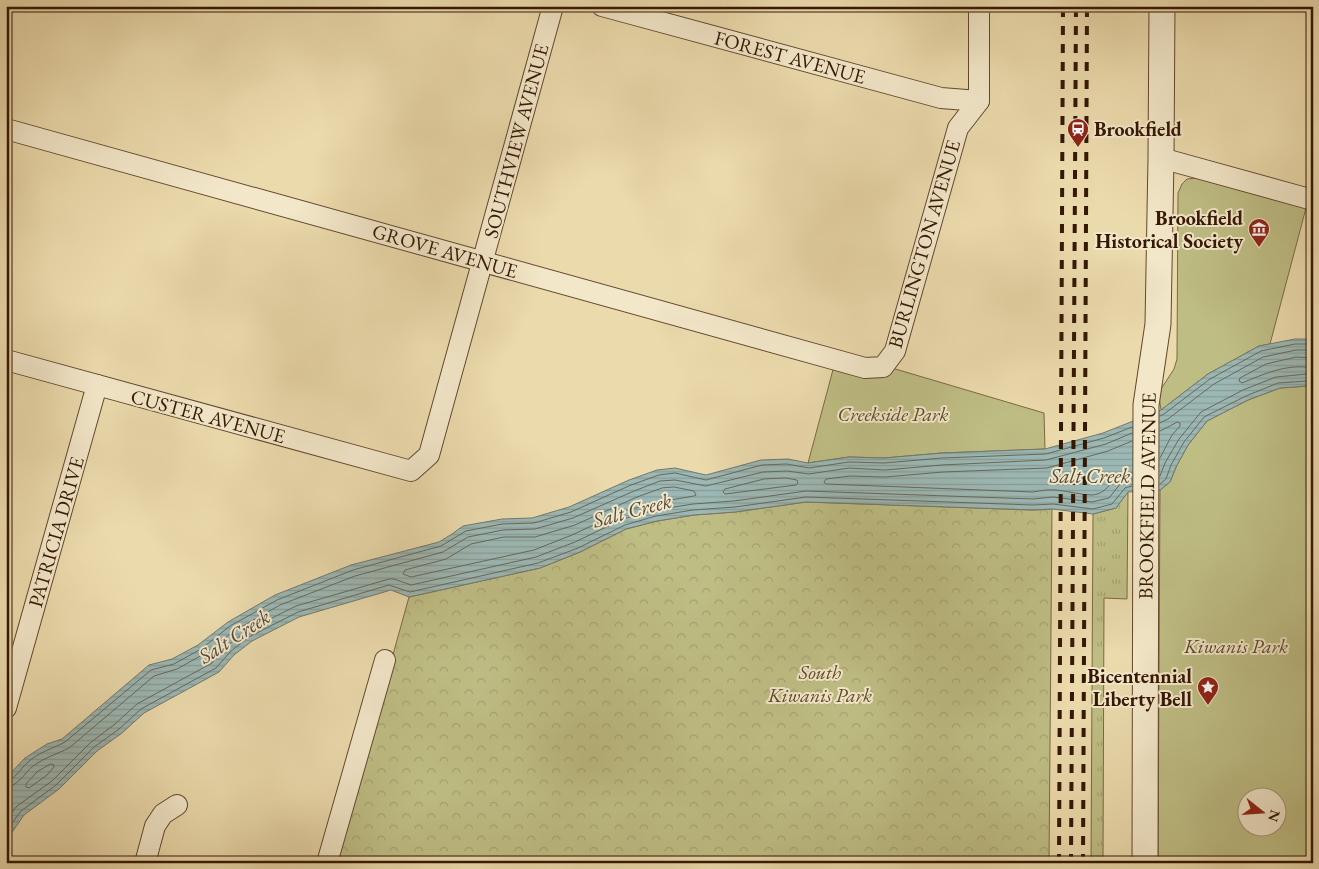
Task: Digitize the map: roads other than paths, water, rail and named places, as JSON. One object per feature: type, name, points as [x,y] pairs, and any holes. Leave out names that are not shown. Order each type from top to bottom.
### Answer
[{"type":"street","name":"SOUTHVIEW AVENUE","points":[[411,472],[429,455],[553,6]]},
{"type":"street","name":"FOREST AVENUE","points":[[602,6],[941,98],[979,101]]},
{"type":"street","points":[[979,6],[979,101]]},
{"type":"street","name":"BROOKFIELD AVENUE","points":[[1151,6],[1160,70]]},
{"type":"street","name":"BROOKFIELD AVENUE","points":[[1145,863],[1146,405],[1158,324],[1162,6]]},
{"type":"street","name":"BURLINGTON AVENUE","points":[[884,366],[895,351],[958,128],[979,101]]},
{"type":"street","name":"GROVE AVENUE","points":[[6,128],[865,368],[884,366]]},
{"type":"street","points":[[1161,158],[1313,200]]},
{"type":"street","name":"CUSTER AVENUE","points":[[6,360],[411,472]]},
{"type":"street","name":"PATRICIA DRIVE","points":[[6,708],[98,385]]},
{"type":"street","points":[[327,863],[385,660]]},
{"type":"street","points":[[145,863],[155,826],[163,814],[177,805]]},
{"type":"water","name":"Salt Creek","points":[[1295,339],[1313,339],[1313,387],[1280,388],[1248,400],[1207,421],[1188,445],[1170,482],[1160,490],[1128,492],[1116,508],[1093,514],[1052,509],[1033,510],[806,502],[735,512],[694,515],[657,521],[626,529],[580,552],[540,568],[409,597],[391,590],[299,617],[252,641],[234,655],[219,672],[144,713],[122,733],[97,751],[59,789],[24,815],[6,841],[6,778],[25,758],[47,744],[62,739],[149,665],[172,659],[198,645],[228,622],[275,595],[351,565],[439,542],[463,526],[502,519],[532,518],[569,507],[629,480],[657,470],[675,468],[706,475],[761,460],[788,459],[808,463],[849,457],[884,458],[942,453],[1045,449],[1103,433],[1161,410],[1208,374],[1259,346]]},
{"type":"railway","points":[[1059,863],[1063,6]]},
{"type":"railway","points":[[1071,863],[1076,6]]},
{"type":"railway","points":[[1083,863],[1087,6]]},
{"type":"place","name":"Brookfield","points":[[1078,148]]},
{"type":"place","name":"Brookfield Historical Society","points":[[1259,248]]},
{"type":"place","name":"Bicentennial Liberty Bell","points":[[1208,706]]},
{"type":"park label","name":"Creekside Park","points":[[893,414]]},
{"type":"park label","name":"Kiwanis Park","points":[[1236,646]]},
{"type":"park label","name":"South Kiwanis Park","points":[[820,684]]}]
